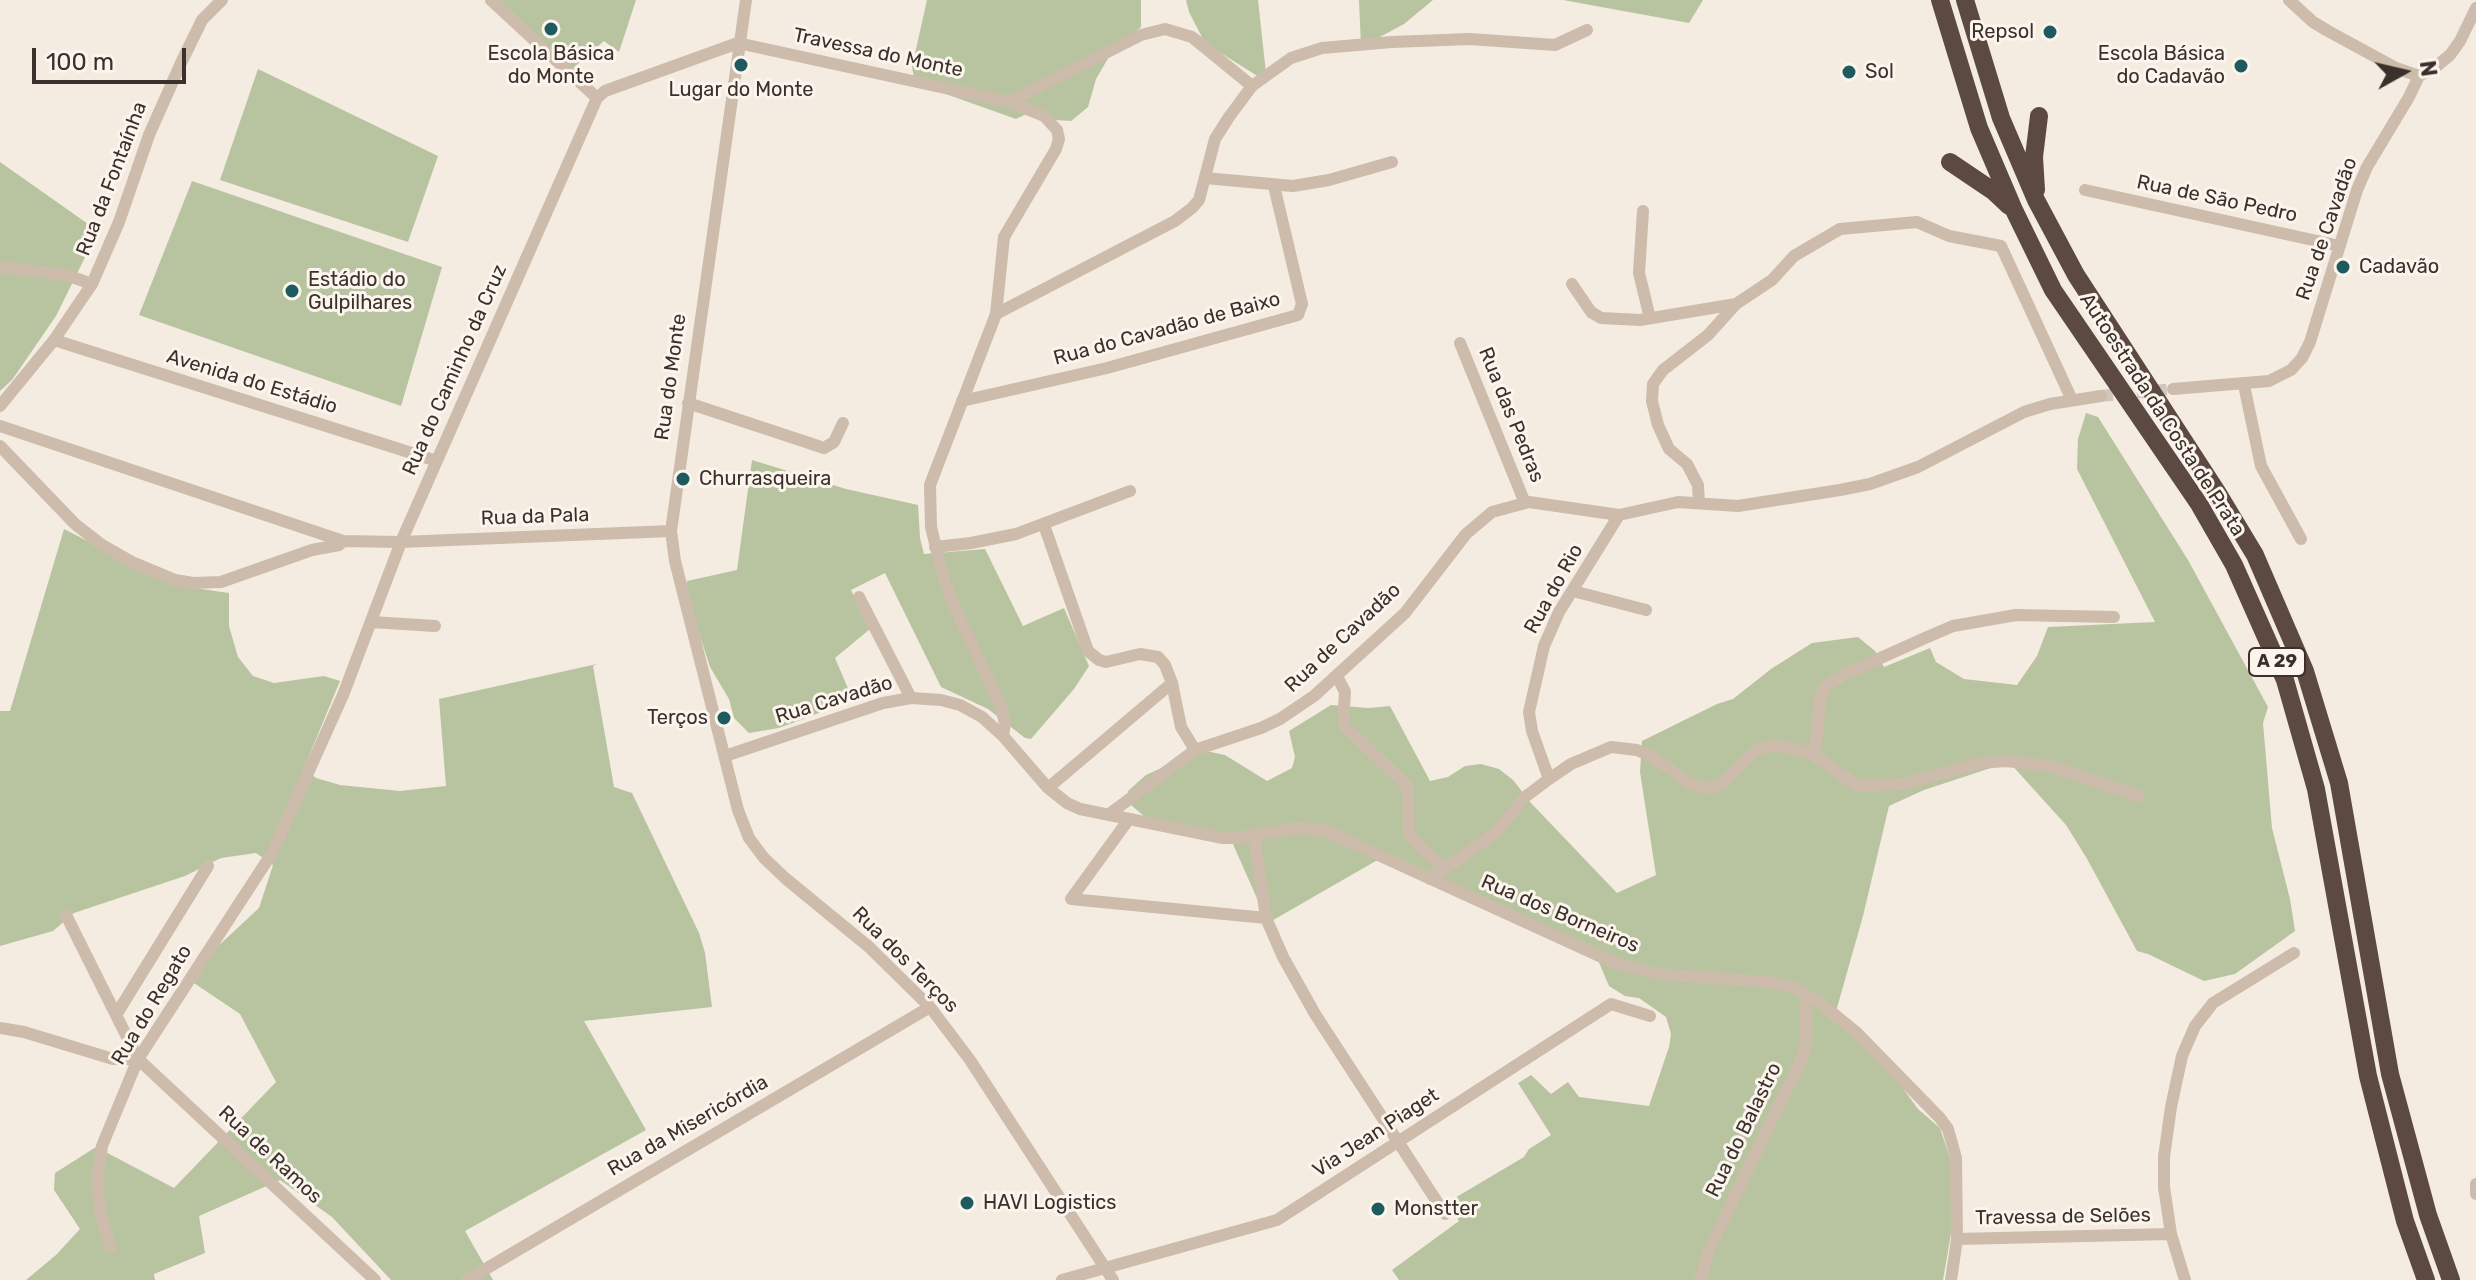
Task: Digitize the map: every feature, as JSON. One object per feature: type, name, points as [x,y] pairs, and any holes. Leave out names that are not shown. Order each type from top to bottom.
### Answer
[{"type":"highway","name":"Autoestrada da Costa de Prata","points":[[1940,0],[1979,128],[2053,290],[2199,504],[2234,565],[2285,680],[2316,789],[2371,1089],[2405,1221],[2426,1280]]},
{"type":"highway","name":"Autoestrada da Costa de Prata","points":[[1965,0],[2001,118],[2036,200],[2076,275],[2255,555],[2305,671],[2339,783],[2390,1074],[2428,1215],[2451,1280]]},
{"type":"highway","points":[[2036,200],[2034,157],[2039,116]]},
{"type":"highway","points":[[1950,162],[1993,191],[2014,210]]},
{"type":"street","name":"Rua da Fontaínha","points":[[0,406],[54,340],[92,284],[119,222],[149,135],[181,63],[202,20],[222,0]]},
{"type":"street","points":[[491,0],[597,98],[605,91],[738,43]]},
{"type":"street","name":"Rua do Monte","points":[[725,756],[675,561],[671,531],[746,0]]},
{"type":"street","points":[[2289,0],[2328,31],[2404,72],[2419,76]]},
{"type":"street","name":"Rua de Cavadão","points":[[2173,389],[2269,381],[2291,370],[2302,358],[2310,342],[2367,167],[2419,76],[2450,55],[2476,8]]},
{"type":"street","points":[[1009,102],[1141,35],[1165,29],[1192,37],[1252,86]]},
{"type":"street","points":[[1003,736],[1005,724],[1001,707],[950,597],[935,547],[929,506],[930,485],[996,314],[1175,221],[1199,200],[1215,139],[1252,86],[1291,58],[1322,48],[1470,39],[1546,45],[1569,41],[1587,30]]},
{"type":"street","name":"Travessa do Monte","points":[[738,43],[1009,102],[1044,116],[1057,130],[1059,139],[1004,237],[996,314]]},
{"type":"street","name":"Rua do Caminho da Cruz","points":[[296,800],[343,695],[401,542],[597,98]]},
{"type":"street","points":[[1205,178],[1274,186],[1309,185],[1392,162]]},
{"type":"street","name":"Rua do Cavadão de Baixo","points":[[962,401],[1107,368],[1298,315],[1302,304],[1274,186]]},
{"type":"street","name":"Rua de São Pedro","points":[[2085,190],[2340,246]]},
{"type":"street","points":[[1643,211],[1639,273],[1650,318]]},
{"type":"street","points":[[1699,503],[1698,485],[1693,475],[1687,464],[1669,449],[1658,425],[1652,401],[1653,384],[1663,370],[1708,335],[1736,304],[1772,280],[1794,256],[1840,229],[1917,222],[1949,236],[2001,246],[2072,400]]},
{"type":"street","points":[[0,267],[66,275],[92,284]]},
{"type":"street","points":[[1572,284],[1597,317],[1650,318],[1736,304]]},
{"type":"street","name":"Avenida do Estádio","points":[[54,340],[437,461]]},
{"type":"street","name":"Rua das Pedras","points":[[1460,343],[1525,503]]},
{"type":"street","points":[[2244,385],[2261,466],[2301,539]]},
{"type":"street","name":"Rua de Cavadão","points":[[1108,815],[1195,750],[1280,719],[1314,696],[1405,613],[1466,534],[1492,512],[1525,503],[1543,503],[1619,515],[1678,502],[1723,506],[1754,504],[1870,484],[1918,467],[2024,412],[2101,396]]},
{"type":"street","points":[[688,403],[824,448],[834,442],[843,423]]},
{"type":"street","points":[[0,426],[343,541],[339,545],[312,550],[221,582],[175,580],[132,562],[88,535],[0,446]]},
{"type":"street","points":[[935,547],[1001,538],[1044,525],[1130,491]]},
{"type":"street","name":"Rua do Rio","points":[[1549,779],[1532,731],[1529,712],[1544,646],[1619,515]]},
{"type":"street","points":[[1044,525],[1088,651],[1106,662],[1140,654],[1158,657],[1172,683],[1181,727],[1195,750]]},
{"type":"street","name":"Rua da Pala","points":[[343,541],[401,542],[671,531]]},
{"type":"street","points":[[1573,591],[1646,610]]},
{"type":"street","points":[[859,597],[911,698]]},
{"type":"street","points":[[1810,753],[1816,746],[1820,698],[1826,686],[1845,674],[1925,638],[1953,626],[2016,615],[2114,617]]},
{"type":"street","points":[[371,622],[435,626]]},
{"type":"street","points":[[1337,676],[1345,692],[1343,724],[1408,787],[1409,833],[1445,869]]},
{"type":"street","points":[[1048,788],[1172,683]]},
{"type":"street","name":"Rua Cavadão","points":[[725,756],[874,706],[911,698],[941,700],[960,705],[982,717],[1003,736],[1048,788],[1067,803],[1108,815],[1211,836],[1236,838],[1254,835]]},
{"type":"street","points":[[1430,879],[1494,834],[1525,797],[1549,779],[1571,764],[1611,747],[1637,750],[1653,757],[1689,783],[1712,788],[1723,783],[1756,750],[1777,745],[1810,753],[1858,786],[1903,784],[1980,763],[2006,761],[2050,766],[2139,796]]},
{"type":"street","name":"Rua dos Terços","points":[[725,756],[738,810],[749,838],[785,878],[869,947],[930,1007],[970,1060],[1110,1274]]},
{"type":"street","name":"Rua do Regato","points":[[110,1247],[101,1214],[97,1181],[102,1146],[138,1059],[272,853],[296,800]]},
{"type":"street","points":[[1129,819],[1071,899],[1266,918]]},
{"type":"street","name":"Rua dos Borneiros","points":[[1254,835],[1298,828],[1326,831],[1617,964],[1657,974],[1769,982],[1805,994],[1832,1011],[1879,1054],[1948,1129],[1956,1158],[1957,1239],[1951,1280]]},
{"type":"street","points":[[1254,835],[1266,918],[1299,987],[1445,1214]]},
{"type":"street","points":[[116,1015],[208,866]]},
{"type":"street","points":[[0,1028],[24,1032],[113,1059],[138,1059],[66,915]]},
{"type":"street","points":[[2185,1280],[2171,1234],[2164,1187],[2164,1157],[2182,1056],[2195,1026],[2213,1003],[2294,953]]},
{"type":"street","name":"Rua do Balastro","points":[[1700,1280],[1709,1250],[1801,1060],[1806,1043],[1805,994]]},
{"type":"street","name":"Via Jean Piaget","points":[[1062,1280],[1110,1274],[1277,1220],[1611,1004],[1650,1016]]},
{"type":"street","name":"Rua da Misericórdia","points":[[467,1280],[930,1007]]},
{"type":"street","name":"Rua de Ramos","points":[[138,1059],[375,1280]]},
{"type":"street","points":[[2476,1184],[2476,1194]]},
{"type":"street","name":"Travessa de Selões","points":[[1957,1239],[2171,1234]]},
{"type":"green space","points":[[497,0],[636,0],[619,52],[604,41],[572,69]]},
{"type":"green space","points":[[927,0],[1141,0],[1141,27],[1110,55],[1096,79],[1088,107],[1071,121],[1055,120],[1035,110],[1016,119],[915,83],[912,67]]},
{"type":"green space","points":[[1186,0],[1258,0],[1267,82],[1205,43]]},
{"type":"green space","points":[[1359,0],[1433,0],[1404,24],[1361,47]]},
{"type":"green space","points":[[1563,0],[1703,0],[1689,23]]},
{"type":"green space","name":"Estádio do Gulpilhares","points":[[258,69],[438,156],[408,242],[220,180]]},
{"type":"green space","points":[[0,162],[98,231],[56,316],[12,380],[0,391]]},
{"type":"green space","name":"Estádio do Gulpilhares","points":[[192,181],[442,267],[401,406],[139,315]]},
{"type":"green space","points":[[2086,413],[2098,417],[2188,560],[2268,707],[2263,723],[2272,828],[2295,931],[2235,974],[2204,981],[2137,951],[2066,825],[2009,762],[1924,790],[1889,806],[1835,1015],[1902,1087],[1918,1109],[1940,1128],[1951,1161],[1954,1216],[1943,1280],[1399,1280],[1392,1270],[1459,1221],[1448,1202],[1524,1157],[1529,1149],[1551,1135],[1518,1083],[1531,1075],[1551,1094],[1568,1082],[1579,1097],[1649,1106],[1669,1047],[1671,1034],[1666,1017],[1639,998],[1625,996],[1609,986],[1593,948],[1388,854],[1268,923],[1232,842],[1145,817],[1131,805],[1128,791],[1146,775],[1201,750],[1225,755],[1267,781],[1292,768],[1295,757],[1289,731],[1331,705],[1390,706],[1430,781],[1448,777],[1465,766],[1481,764],[1499,769],[1513,780],[1617,893],[1656,875],[1640,772],[1642,741],[1733,699],[1771,669],[1812,643],[1858,637],[1875,651],[1884,667],[1930,648],[1936,662],[1964,679],[2017,685],[2037,656],[2048,627],[2155,622],[2077,469],[2078,439]]},
{"type":"green space","points":[[752,460],[846,489],[918,505],[924,554],[985,549],[1023,626],[1064,608],[1089,666],[1074,689],[1031,739],[1025,738],[988,709],[941,687],[885,573],[851,590],[870,629],[835,658],[853,700],[779,728],[749,733],[734,718],[729,699],[710,667],[688,599],[687,581],[737,570]]},
{"type":"green space","points":[[64,529],[174,585],[229,593],[229,626],[238,657],[253,676],[274,683],[324,676],[340,681],[304,768],[316,778],[340,785],[400,791],[446,786],[439,699],[597,664],[593,666],[614,787],[632,793],[699,933],[705,953],[712,1007],[584,1021],[646,1130],[465,1231],[493,1280],[391,1280],[332,1217],[280,1180],[199,1216],[205,1253],[154,1274],[155,1280],[26,1280],[56,1255],[80,1229],[54,1190],[55,1173],[96,1147],[174,1188],[276,1082],[240,1014],[185,977],[259,908],[273,865],[256,853],[221,858],[185,876],[74,913],[53,931],[0,946],[0,711],[10,711]]},
{"type":"tunnel","points":[[2101,396],[2173,389]]},
{"type":"place","name":"Escola Básica do Monte","points":[[551,29]]},
{"type":"place","name":"Repsol","points":[[2050,32]]},
{"type":"place","name":"Lugar do Monte","points":[[741,65]]},
{"type":"place","name":"Escola Básica do Cadavão","points":[[2241,66]]},
{"type":"place","name":"Sol","points":[[1849,72]]},
{"type":"place","name":"Cadavão","points":[[2343,267]]},
{"type":"place","name":"Estádio do Gulpilhares","points":[[292,291]]},
{"type":"place","name":"Churrasqueira","points":[[683,479]]},
{"type":"place","name":"Terços","points":[[724,718]]},
{"type":"place","name":"HAVI Logistics","points":[[967,1203]]},
{"type":"place","name":"Monstter","points":[[1378,1209]]}]
